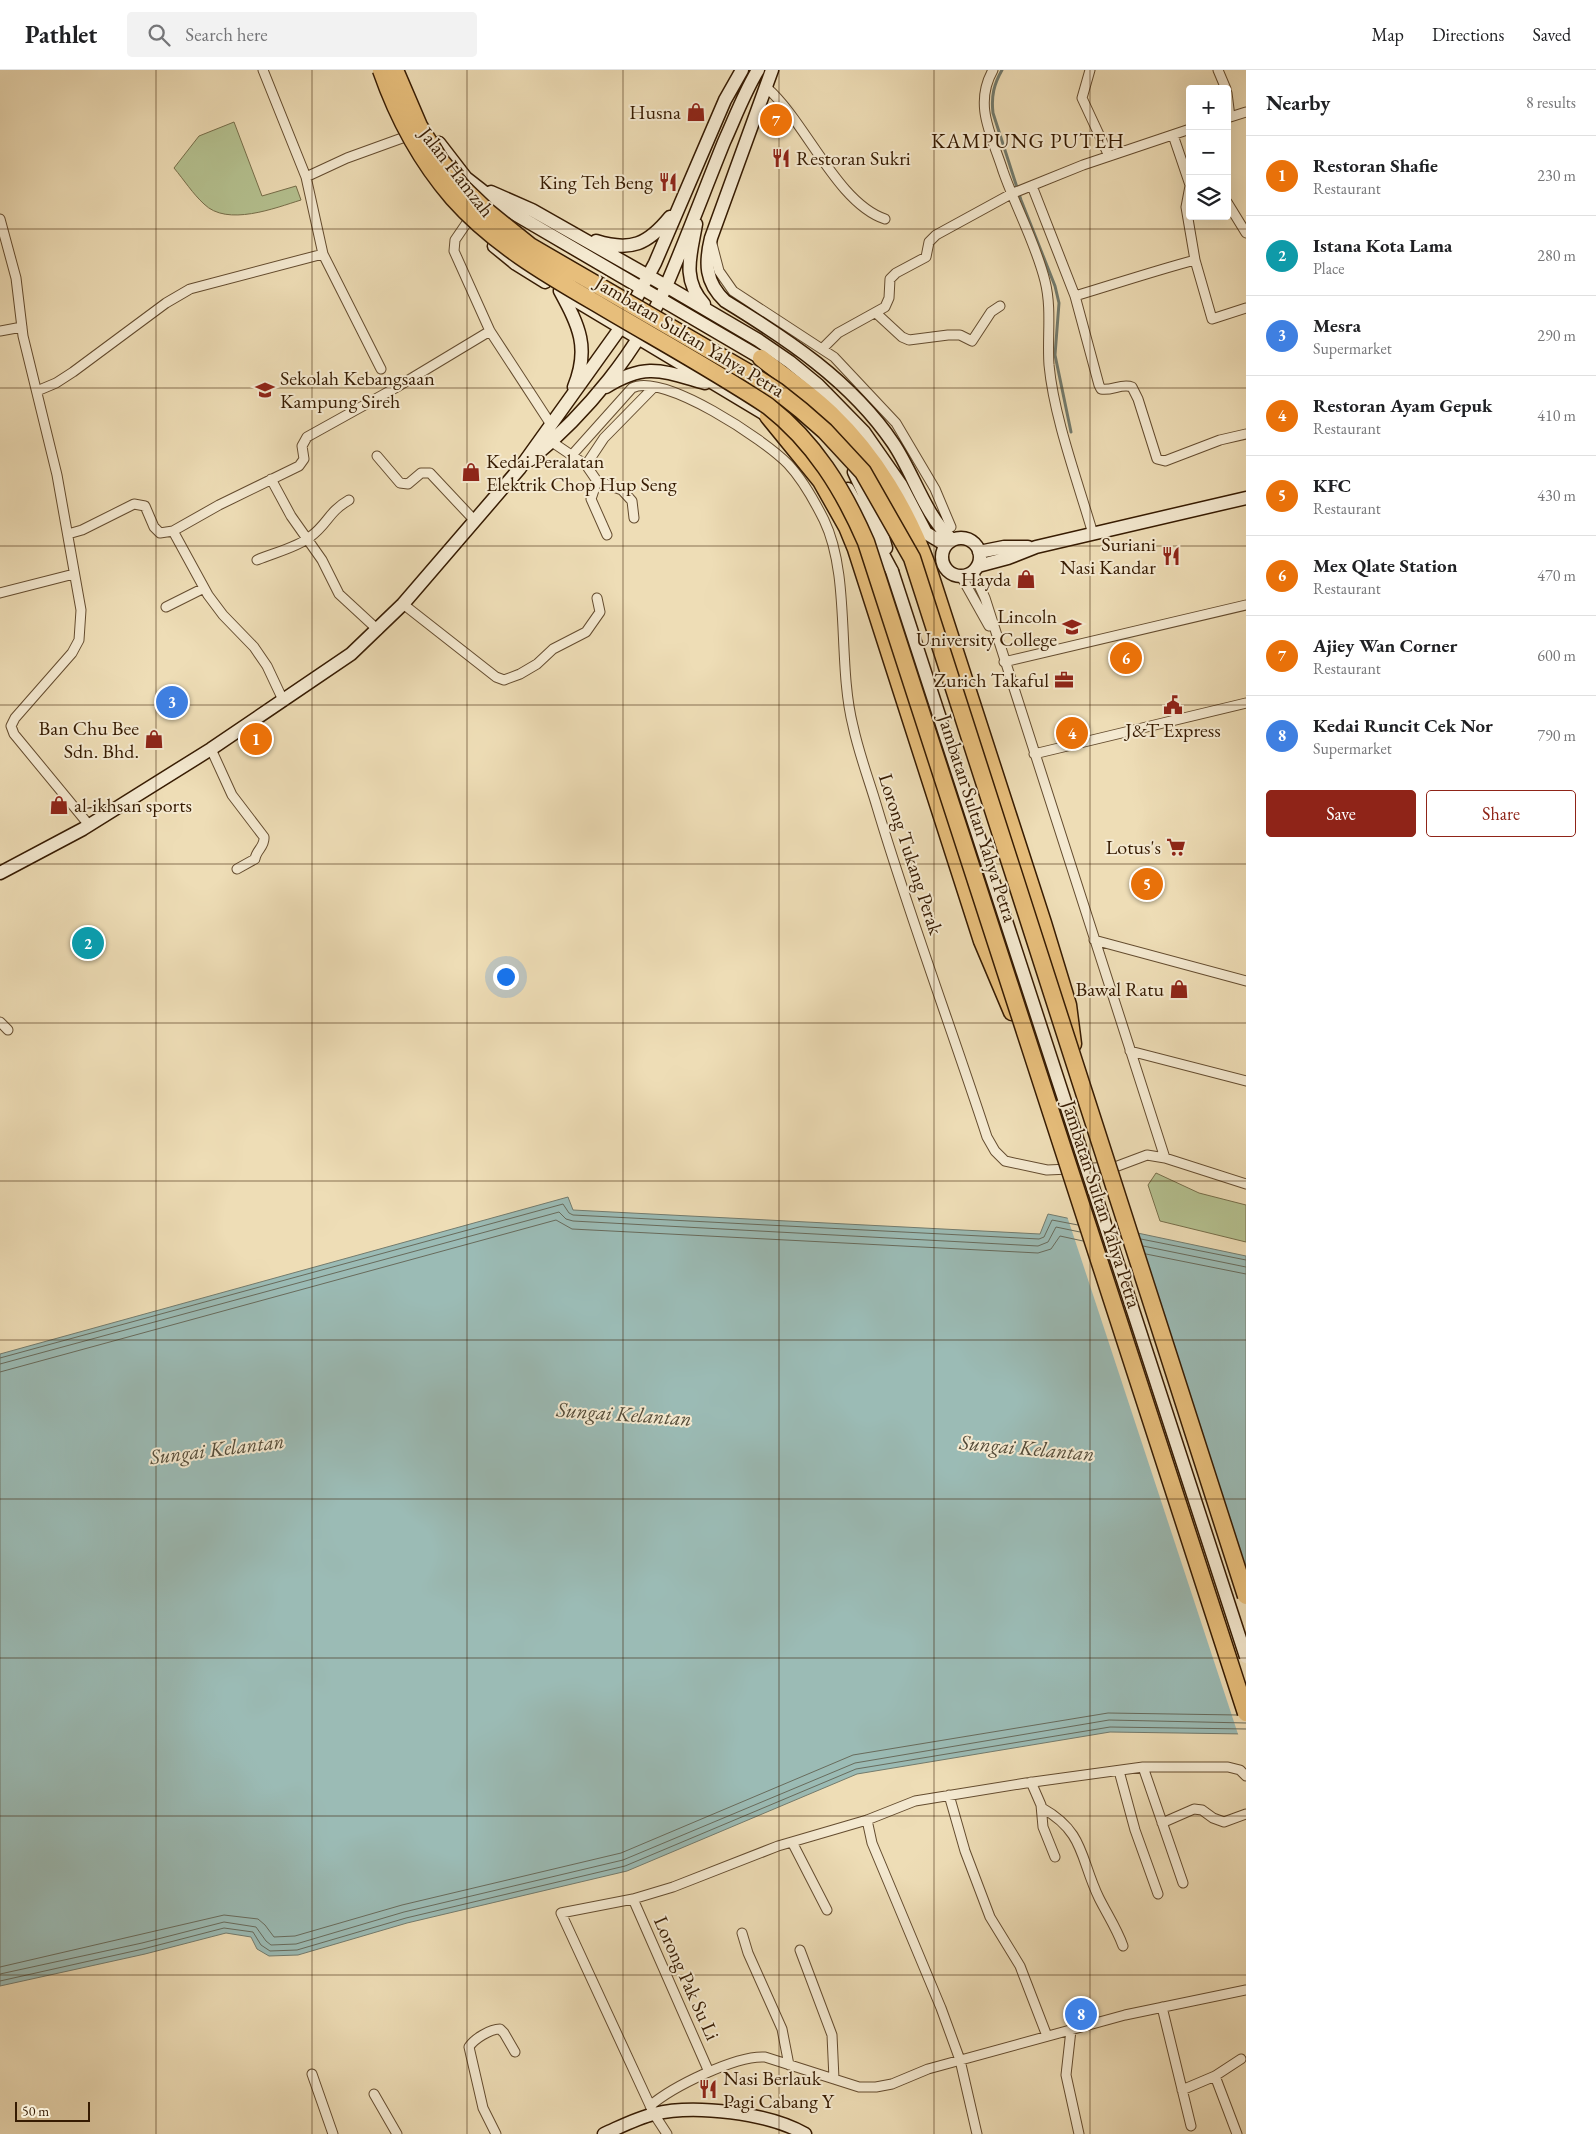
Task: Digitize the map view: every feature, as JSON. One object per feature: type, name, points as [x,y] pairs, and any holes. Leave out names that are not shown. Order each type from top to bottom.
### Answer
[{"type":"highway","name":"Jambatan Sultan Yahya Petra","points":[[381,70],[400,116],[432,171],[454,198],[483,227],[530,265],[768,406],[787,421],[832,475],[851,508],[866,542],[1246,1713]]},
{"type":"highway","name":"Jambatan Sultan Yahya Petra","points":[[395,70],[419,126],[440,160],[463,188],[489,214],[530,246],[777,391],[825,431],[862,472],[912,558],[1246,1596]]},
{"type":"highway","points":[[761,358],[832,415],[876,468],[912,527],[921,548],[1065,996],[1076,1066]]},
{"type":"highway","points":[[768,416],[821,482],[847,527],[856,549],[982,941],[1040,1079]]},
{"type":"main road","name":"Jalan Hamzah","points":[[376,70],[389,106],[405,137],[437,184],[468,221],[516,264],[800,434],[824,456],[848,488],[892,570]]},
{"type":"main road","name":"Jalan Hamzah","points":[[402,70],[425,123],[446,155],[475,186],[503,207],[761,358],[824,426],[852,469],[881,530],[892,570]]},
{"type":"main road","points":[[0,873],[89,825],[211,749],[327,671],[378,630],[403,604],[520,468],[550,423],[568,401],[620,327],[648,276],[725,100],[742,70]]},
{"type":"main road","points":[[520,468],[552,442],[600,391],[638,338],[666,286],[700,199],[740,106],[758,70]]},
{"type":"main road","points":[[772,70],[767,88],[710,238],[706,265],[712,285],[725,301],[798,349],[828,372],[858,402],[893,442],[949,543]]},
{"type":"main road","points":[[475,186],[532,210],[712,312],[790,362],[841,407],[882,455],[926,533],[949,543],[968,540],[979,552]]},
{"type":"main road","points":[[700,199],[689,273],[696,294],[712,312]]},
{"type":"main road","points":[[566,229],[598,242],[630,246],[654,235],[678,208]]},
{"type":"main road","points":[[560,291],[582,298],[590,295],[596,287],[595,270],[577,251]]},
{"type":"main road","points":[[560,291],[576,322],[582,341],[583,357],[580,372],[568,401]]},
{"type":"main road","points":[[600,391],[620,378],[646,370],[659,371],[720,387]]},
{"type":"main road","points":[[949,543],[942,557],[945,568],[949,573],[971,571],[1036,547],[1246,498]]},
{"type":"main road","points":[[979,552],[1004,547],[1036,547]]},
{"type":"main road","points":[[971,571],[979,552]]},
{"type":"main road","name":"Jambatan Sultan Yahya Petra","points":[[892,570],[1246,1656]]},
{"type":"main road","points":[[604,2134],[652,2110],[739,2114],[767,2120],[805,2134]]},
{"type":"street","points":[[264,70],[306,177],[323,254],[380,369]]},
{"type":"street","points":[[993,70],[984,89],[983,105],[1012,193],[1045,281],[1050,314],[1050,365],[1054,391],[1072,466],[1093,534]]},
{"type":"street","points":[[1090,70],[1082,98],[1109,156]]},
{"type":"street","points":[[1218,70],[1224,85]]},
{"type":"street","points":[[767,88],[784,104],[844,188],[875,216],[885,219]]},
{"type":"street","points":[[1231,116],[1246,112]]},
{"type":"street","points":[[823,348],[838,333],[876,314],[885,307],[889,298],[890,279],[896,273],[926,257],[929,242],[936,235],[1012,193],[1109,156],[1187,130]]},
{"type":"street","points":[[1173,135],[1187,175]]},
{"type":"street","points":[[306,177],[347,158],[405,137]]},
{"type":"street","points":[[1032,186],[1075,296],[1099,385],[1101,389],[1106,390],[1127,385],[1132,387],[1138,399],[1157,459],[1165,460],[1220,440],[1246,434]]},
{"type":"street","points":[[1231,209],[1246,233]]},
{"type":"street","points":[[0,219],[16,278],[22,327],[57,475],[81,610],[79,640],[72,654],[15,718],[11,726],[14,734],[89,825]]},
{"type":"street","points":[[1188,220],[1194,260],[1212,319],[1246,308]]},
{"type":"street","points":[[468,221],[455,240],[453,247],[490,331],[550,423]]},
{"type":"street","points":[[710,238],[719,271]]},
{"type":"street","points":[[37,391],[56,383],[73,372],[166,303],[190,289],[323,254]]},
{"type":"street","points":[[1075,296],[1194,260]]},
{"type":"street","points":[[706,265],[715,266],[725,282],[738,294],[823,348],[845,366],[896,423],[935,489],[952,527]]},
{"type":"street","points":[[876,314],[902,337],[909,340],[948,334],[960,335],[972,341],[991,312],[1000,306]]},
{"type":"street","points":[[0,331],[22,327]]},
{"type":"street","points":[[68,534],[82,530],[134,504],[145,506],[154,527],[160,533],[173,531],[219,505],[302,463],[304,455],[302,446],[307,437],[397,387],[490,331]]},
{"type":"street","points":[[572,455],[632,388],[642,385],[654,387]]},
{"type":"street","points":[[586,465],[604,438],[654,387]]},
{"type":"street","name":"Lorong Tukang Perak","points":[[654,387],[682,396],[715,413],[772,450],[799,476],[825,522],[834,549],[844,676],[853,728],[892,859],[987,1137],[995,1151],[1005,1160],[1047,1170],[1115,1167],[1147,1155],[1165,1158],[1246,1184]]},
{"type":"street","points":[[552,442],[586,465],[597,481],[622,490],[632,501],[634,518]]},
{"type":"street","points":[[377,456],[400,484],[408,484],[421,473],[430,473],[475,521]]},
{"type":"street","points":[[272,479],[291,516],[322,560],[339,594],[378,630]]},
{"type":"street","points":[[597,481],[591,499],[607,535]]},
{"type":"street","points":[[257,560],[308,539],[321,528],[335,508],[349,500]]},
{"type":"street","points":[[173,531],[215,606],[254,647],[267,666],[284,700]]},
{"type":"street","points":[[971,571],[985,598],[1165,1158]]},
{"type":"street","points":[[0,593],[74,574]]},
{"type":"street","points":[[166,607],[204,588]]},
{"type":"street","points":[[403,604],[496,676],[504,680],[538,664],[553,649],[586,632],[600,612],[597,598]]},
{"type":"street","points":[[1004,662],[1246,605]]},
{"type":"street","points":[[1034,754],[1246,703]]},
{"type":"street","points":[[211,749],[232,795],[264,837],[263,846],[256,851],[255,858],[237,869]]},
{"type":"street","points":[[1094,940],[1246,980]]},
{"type":"street","points":[[0,1022],[8,1030]]},
{"type":"street","points":[[1130,1051],[1246,1081]]},
{"type":"street","points":[[1143,1767],[1182,1883]]},
{"type":"street","points":[[667,2134],[652,2110],[561,1914],[672,1887],[792,1842],[866,1820],[916,1801],[1031,1782],[1143,1767],[1228,1767],[1240,1770],[1246,1776]]},
{"type":"street","points":[[1119,1771],[1135,1830],[1158,1894]]},
{"type":"street","points":[[1031,1782],[1042,1808],[1042,1825],[1055,1857]]},
{"type":"street","points":[[950,1795],[965,1851],[990,1917],[1020,1966],[1047,2036]]},
{"type":"street","points":[[1042,1808],[1058,1819],[1077,1839],[1098,1896],[1118,1930],[1123,1946]]},
{"type":"street","points":[[1162,1823],[1194,1809],[1202,1810],[1213,1818],[1224,1822],[1246,1814]]},
{"type":"street","points":[[866,1820],[872,1843],[941,2008],[960,2060],[977,2134]]},
{"type":"street","points":[[792,1842],[827,1910]]},
{"type":"street","name":"Lorong Pak Su Li","points":[[633,1898],[709,2072]]},
{"type":"street","points":[[742,1933],[748,1953],[782,2029],[789,2065]]},
{"type":"street","points":[[800,1950],[832,2035],[834,2079]]},
{"type":"street","points":[[652,2110],[658,2100],[709,2072],[754,2056],[765,2057],[859,2087],[876,2087],[892,2084],[928,2069],[1047,2036],[1162,2007],[1246,1990]]},
{"type":"street","points":[[1162,2007],[1191,2126]]},
{"type":"street","points":[[496,2134],[483,2108],[469,2047],[472,2042],[494,2030],[500,2029],[504,2032],[515,2052]]},
{"type":"street","points":[[1071,2030],[1066,2074],[1079,2134]]},
{"type":"street","points":[[1182,2090],[1214,2076],[1241,2059]]},
{"type":"street","points":[[312,2074],[333,2134]]},
{"type":"street","points":[[1214,2076],[1237,2134]]},
{"type":"street","points":[[374,2094],[397,2134]]},
{"type":"green space","points":[[234,122],[262,196],[296,186],[301,200],[265,211],[238,215],[214,211],[196,196],[174,168],[199,136]]},
{"type":"green space","points":[[1156,1173],[1199,1193],[1246,1205],[1246,1242],[1160,1221],[1148,1185]]},
{"type":"water","name":"Sungai Kelantan","points":[[568,1197],[573,1210],[1040,1234],[1048,1214],[1246,1256],[1246,1734],[1110,1732],[857,1774],[627,1871],[407,1923],[298,1955],[269,1956],[257,1949],[251,1937],[226,1933],[145,1954],[0,1986],[0,1354]]},
{"type":"pier","points":[[1067,1216],[1134,1230],[1246,1583],[1246,1737],[1239,1737]]},
{"type":"waterway","points":[[1002,70],[994,90],[992,101],[993,113],[1021,200],[1055,286],[1059,303],[1055,355],[1071,432]]},
{"type":"place","name":"Husna","points":[[696,112]]},
{"type":"place","name":"Ajiey Wan Corner","points":[[776,120]]},
{"type":"place","name":"Restoran Sukri","points":[[781,158]]},
{"type":"place","name":"King Teh Beng","points":[[668,182]]},
{"type":"place","name":"Sekolah Kebangsaan Kampung Sireh","points":[[265,390]]},
{"type":"place","name":"Kedai Peralatan Elektrik Chop Hup Seng","points":[[471,472]]},
{"type":"place","name":"Suriani Nasi Kandar","points":[[1171,556]]},
{"type":"place","name":"Hayda","points":[[1026,579]]},
{"type":"place","name":"Lincoln University College","points":[[1072,627]]},
{"type":"place","name":"Mex Qlate Station","points":[[1126,658]]},
{"type":"place","name":"Zurich Takaful","points":[[1064,680]]},
{"type":"place","name":"Mesra","points":[[172,702]]},
{"type":"place","name":"J&T Express","points":[[1173,705]]},
{"type":"place","name":"Restoran Ayam Gepuk","points":[[1072,733]]},
{"type":"place","name":"Ban Chu Bee Sdn. Bhd.","points":[[154,739]]},
{"type":"place","name":"Restoran Shafie","points":[[256,739]]},
{"type":"place","name":"al-ikhsan sports","points":[[59,805]]},
{"type":"place","name":"Lotus's","points":[[1176,847]]},
{"type":"place","name":"KFC","points":[[1147,884]]},
{"type":"place","name":"Istana Kota Lama","points":[[88,943]]},
{"type":"place","name":"Bawal Ratu","points":[[1179,989]]},
{"type":"place","name":"Kedai Runcit Cek Nor","points":[[1081,2014]]},
{"type":"place","name":"Nasi Berlauk Pagi Cabang Y","points":[[708,2089]]},
{"type":"district","name":"KAMPUNG PUTEH","points":[[1028,141]]}]
